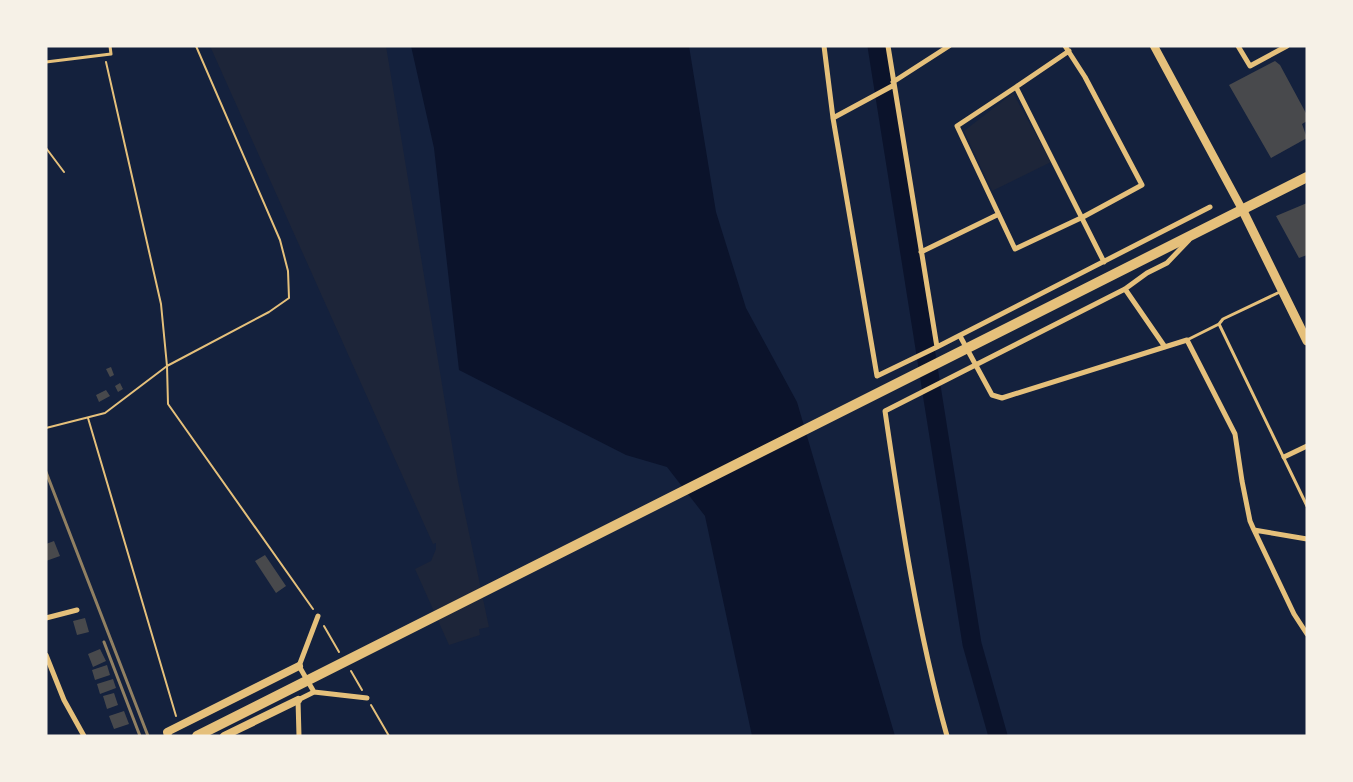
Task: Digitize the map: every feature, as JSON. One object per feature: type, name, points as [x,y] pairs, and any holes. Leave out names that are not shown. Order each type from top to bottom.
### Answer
[{"type":"main road","points":[[197,736],[1243,211],[1307,177]]},
{"type":"main road","points":[[1243,211],[1307,341]]},
{"type":"street","points":[[824,46],[833,118],[877,376],[960,336],[1210,207]]},
{"type":"street","points":[[888,46],[937,347]]},
{"type":"street","points":[[833,118],[887,89],[949,46]]},
{"type":"street","points":[[1065,46],[1069,51],[1142,186],[1083,217],[1015,249],[957,126],[1069,51]]},
{"type":"street","points":[[1154,46],[1243,211]]},
{"type":"street","points":[[1238,46],[1250,66],[1287,46]]},
{"type":"street","points":[[1016,87],[1104,262]]},
{"type":"street","points":[[921,252],[997,214]]},
{"type":"street","points":[[948,736],[934,689],[916,604],[885,411],[1125,289],[1147,273],[1167,263],[1192,236]]},
{"type":"street","points":[[1125,289],[1165,347]]},
{"type":"street","points":[[960,336],[992,395],[1002,398],[1187,340],[1235,434],[1250,521],[1294,614],[1307,634]]},
{"type":"street","points":[[1284,458],[1307,446]]},
{"type":"street","points":[[1254,530],[1307,540]]},
{"type":"street","points":[[46,618],[77,610]]},
{"type":"street","points":[[168,736],[167,732],[299,666],[318,616]]},
{"type":"street","points":[[46,655],[64,700],[84,736]]},
{"type":"street","points":[[299,666],[314,692]]},
{"type":"street","points":[[224,736],[314,692],[367,698]]},
{"type":"street","points":[[298,700],[299,736]]},
{"type":"lane","points":[[46,62],[111,54],[110,46]]},
{"type":"lane","points":[[1187,340],[1219,324],[1223,319],[1282,291]]},
{"type":"lane","points":[[1219,324],[1307,506]]},
{"type":"path","points":[[46,428],[105,413],[167,366],[269,312],[288,298],[290,290],[280,240],[196,46]]},
{"type":"path","points":[[104,55],[161,304],[167,366],[168,404],[318,616],[342,657]]},
{"type":"path","points":[[46,148],[64,172]]},
{"type":"path","points":[[88,418],[176,716]]},
{"type":"path","points":[[347,665],[388,736]]},
{"type":"shaded area","points":[[210,46],[386,46],[458,481],[489,627],[479,629],[480,635],[449,645],[415,569],[431,561],[436,549],[436,543],[433,544]]},
{"type":"shaded area","points":[[411,46],[689,46],[716,212],[746,308],[797,402],[895,736],[752,736],[705,516],[667,467],[626,455],[459,370],[434,148]]},
{"type":"shaded area","points":[[1013,93],[1051,162],[992,191],[964,131]]},
{"type":"building","points":[[1275,61],[1280,65],[1307,115],[1307,121],[1302,124],[1307,138],[1271,158],[1229,85]]},
{"type":"building","points":[[1307,203],[1307,255],[1299,258],[1276,216]]},
{"type":"building","points":[[111,367],[114,375],[110,377],[106,369]]},
{"type":"building","points":[[120,383],[123,389],[118,392],[115,386]]},
{"type":"building","points":[[106,390],[110,396],[99,402],[96,395]]},
{"type":"building","points":[[54,541],[60,556],[46,561],[46,544]]},
{"type":"building","points":[[265,555],[286,586],[276,593],[255,561]]},
{"type":"building","points":[[85,618],[89,632],[77,635],[73,621]]},
{"type":"building","points":[[100,649],[106,661],[93,667],[88,654]]},
{"type":"building","points":[[107,665],[110,675],[95,680],[92,670]]},
{"type":"building","points":[[113,679],[116,688],[100,694],[97,684]]},
{"type":"building","points":[[114,693],[118,705],[107,709],[103,696]]},
{"type":"building","points":[[124,711],[129,724],[114,729],[109,716]]},
{"type":"waterway","points":[[877,46],[972,644],[998,736]]},
{"type":"railway","points":[[46,472],[148,736]]},
{"type":"railway","points":[[104,642],[140,736]]}]
